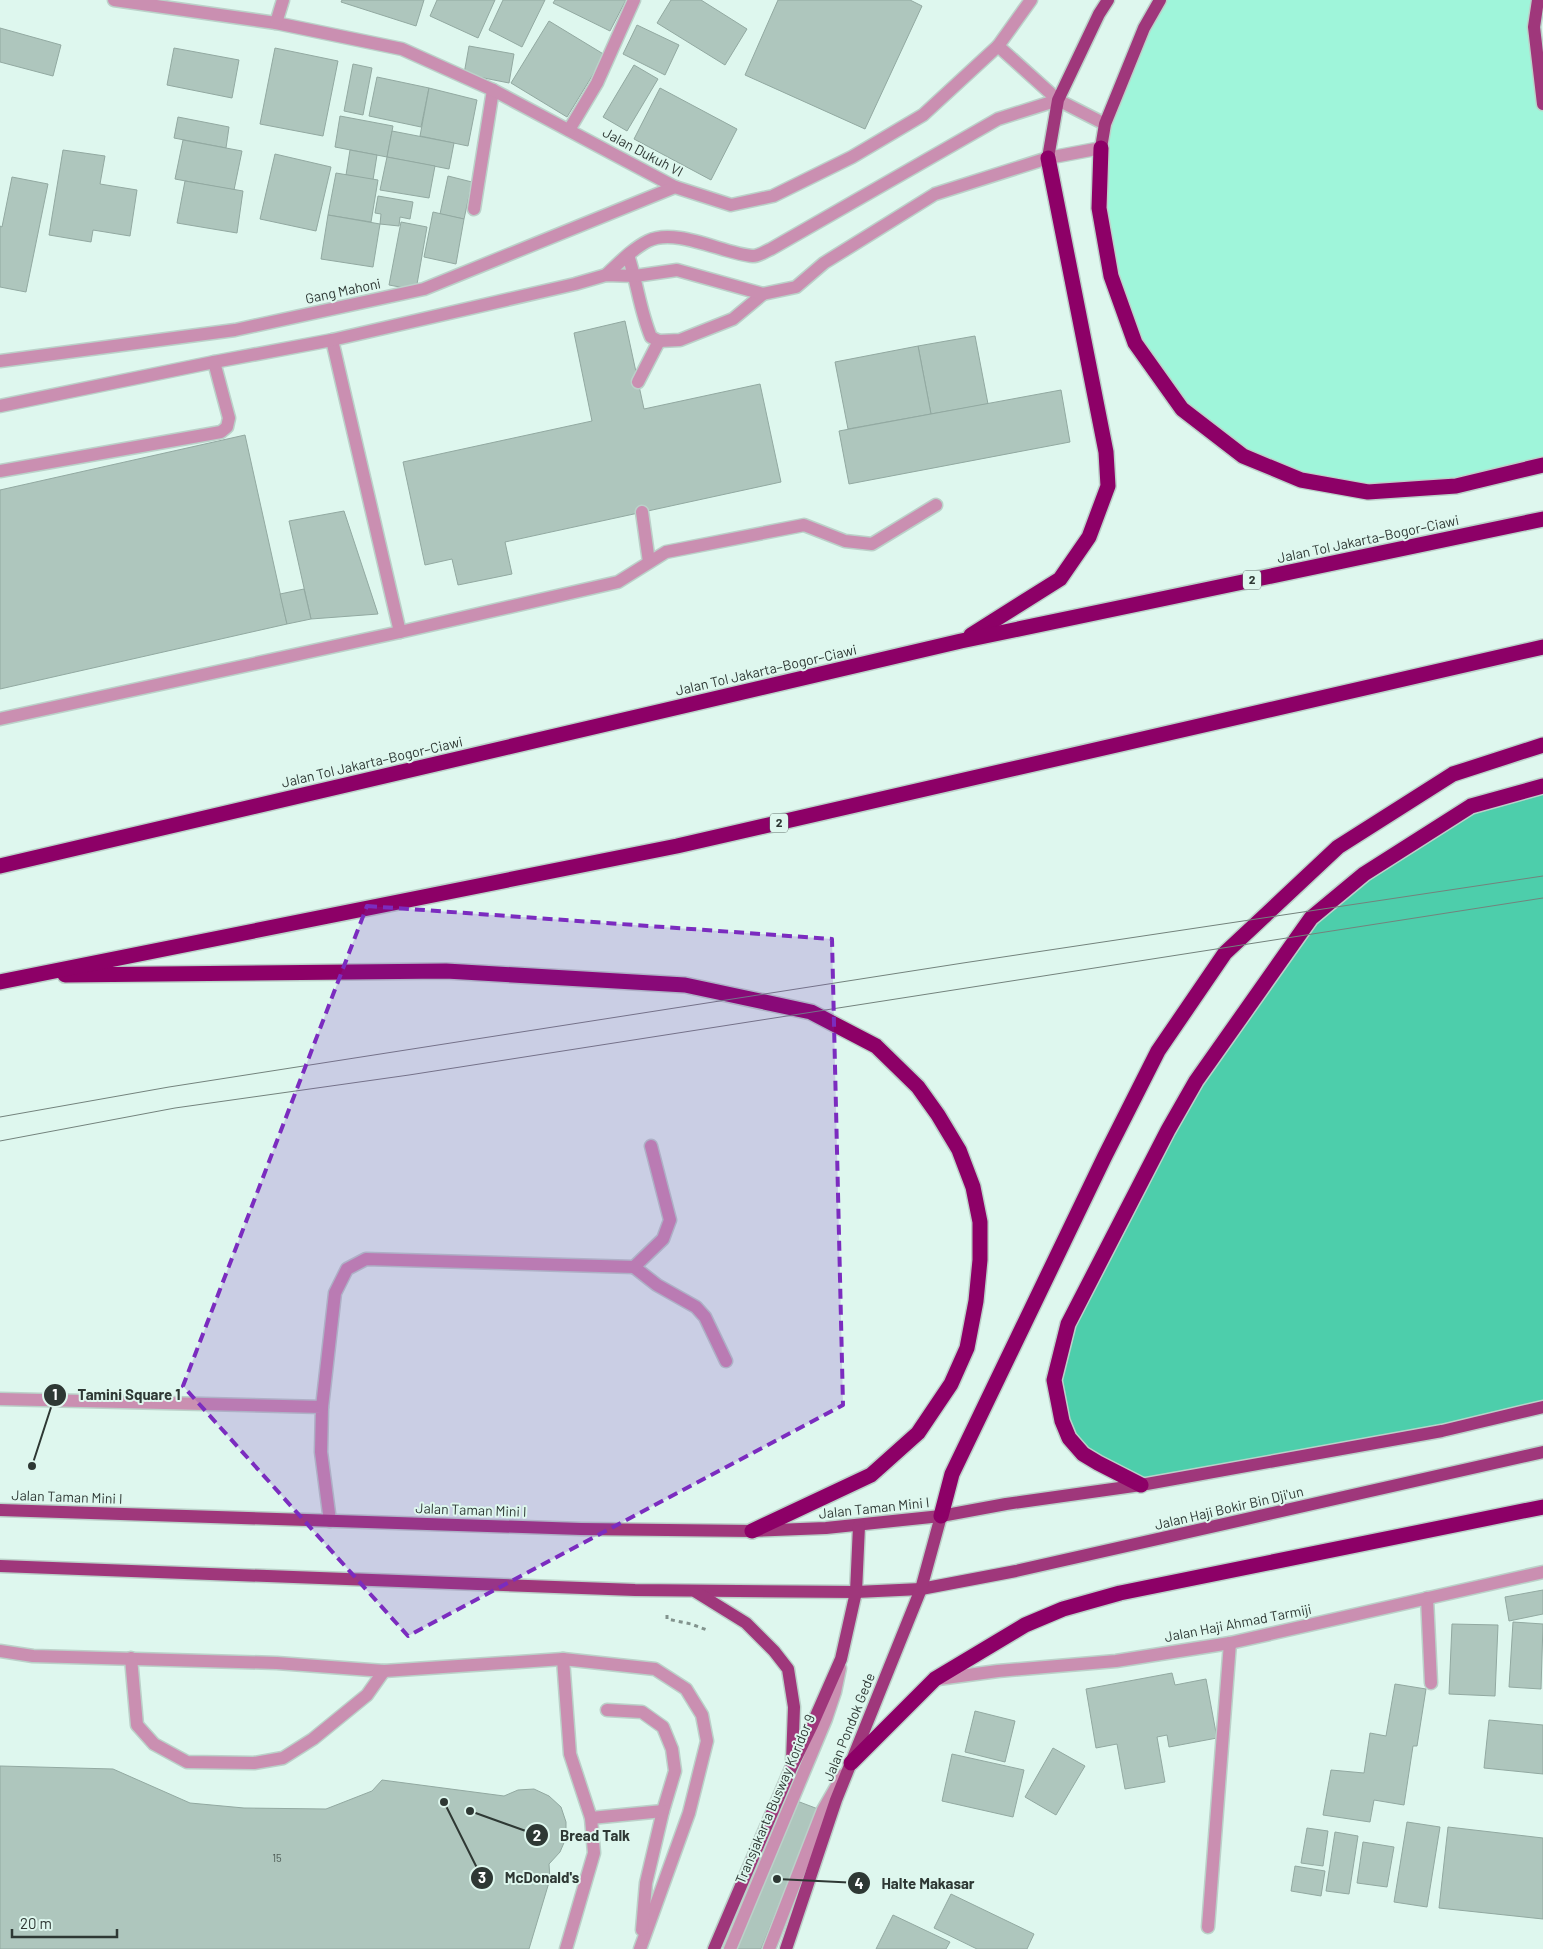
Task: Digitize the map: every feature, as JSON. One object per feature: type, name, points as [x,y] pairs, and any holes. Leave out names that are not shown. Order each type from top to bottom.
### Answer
[{"type":"highway","points":[[1101,148],[1100,218],[1111,276],[1135,343],[1182,409],[1243,456],[1300,480],[1368,492],[1456,486],[1543,465]]},
{"type":"highway","points":[[961,641],[1060,580],[1089,537],[1108,486],[1106,452],[1048,158]]},
{"type":"highway","name":"Jalan Tol Jakarta–Bogor–Ciawi","points":[[0,866],[961,641],[1543,519]]},
{"type":"highway","name":"2","points":[[0,982],[677,846],[1543,647]]},
{"type":"highway","points":[[941,1516],[952,1474],[1105,1156],[1158,1051],[1225,953],[1338,847],[1453,774],[1543,745]]},
{"type":"highway","points":[[1141,1485],[1083,1454],[1069,1438],[1062,1421],[1054,1380],[1068,1324],[1168,1130],[1196,1081],[1310,918],[1364,874],[1471,806],[1543,786]]},
{"type":"highway","points":[[28,975],[446,971],[685,985],[811,1012],[876,1046],[918,1087],[938,1115],[959,1150],[973,1187],[980,1222],[980,1260],[976,1302],[967,1348],[952,1384],[918,1433],[871,1475],[752,1531]]},
{"type":"highway","points":[[851,1763],[935,1679],[1024,1625],[1063,1609],[1120,1593],[1543,1507]]},
{"type":"main road","points":[[1048,158],[1058,100],[1099,14],[1108,0]]},
{"type":"main road","points":[[1101,148],[1105,124],[1144,28],[1160,0]]},
{"type":"main road","points":[[1538,0],[1534,27],[1543,104]]},
{"type":"main road","points":[[941,1516],[1006,1504],[1141,1485],[1442,1431],[1543,1407]]},
{"type":"main road","name":"Jalan Haji Bokir Bin Dji'un","points":[[921,1589],[1026,1569],[1543,1452]]},
{"type":"main road","name":"Jalan Taman Mini I","points":[[0,1510],[581,1529],[752,1531],[859,1526],[941,1516]]},
{"type":"main road","name":"Jalan Pondok Gede","points":[[786,1949],[836,1800],[921,1589],[941,1516]]},
{"type":"main road","points":[[714,1949],[792,1766],[841,1659],[856,1592],[859,1526]]},
{"type":"main road","points":[[0,1566],[696,1592],[856,1592],[921,1589]]},
{"type":"main road","points":[[696,1592],[746,1623],[774,1651],[788,1669],[794,1707],[792,1766]]},
{"type":"street","name":"Jalan Dukuh VI","points":[[114,0],[154,2],[276,23],[402,49],[493,90],[675,187],[731,206],[773,196],[852,157],[923,115],[998,46],[1031,0]]},
{"type":"street","points":[[276,23],[283,0]]},
{"type":"street","points":[[569,130],[597,83],[634,0]]},
{"type":"street","points":[[998,46],[1058,100],[1105,124]]},
{"type":"street","points":[[474,209],[493,90]]},
{"type":"street","points":[[606,275],[628,254],[649,240],[664,237],[700,242],[755,256],[771,249],[998,119],[1058,100]]},
{"type":"street","points":[[0,406],[332,340],[575,284],[606,275],[636,276],[677,270],[763,294],[796,287],[824,263],[935,194],[1048,158],[1101,148]]},
{"type":"street","name":"Gang Mahoni","points":[[0,361],[235,330],[424,289],[675,187]]},
{"type":"street","points":[[628,254],[636,276],[644,322],[651,337],[660,341],[680,340],[733,319],[763,294]]},
{"type":"street","points":[[332,340],[400,632]]},
{"type":"street","points":[[638,382],[660,341]]},
{"type":"street","points":[[0,471],[221,432],[227,427],[229,418],[214,362]]},
{"type":"street","points":[[0,719],[400,632],[618,582],[666,552],[804,525],[844,541],[872,544],[936,505]]},
{"type":"street","points":[[642,512],[649,562]]},
{"type":"street","points":[[634,1267],[663,1239],[670,1220],[651,1146]]},
{"type":"street","points":[[330,1521],[321,1452],[322,1407],[336,1293],[347,1270],[366,1259],[634,1267],[657,1285],[696,1307],[705,1317],[726,1360]]},
{"type":"street","points":[[0,1399],[322,1407]]},
{"type":"street","name":"Jalan Haji Ahmad Tarmiji","points":[[935,1679],[998,1671],[1116,1661],[1230,1643],[1543,1572]]},
{"type":"street","points":[[1427,1598],[1431,1684]]},
{"type":"street","points":[[1208,1927],[1230,1643]]},
{"type":"street","points":[[0,1651],[33,1656],[277,1663],[384,1671],[563,1659],[655,1669],[686,1689],[702,1715],[707,1741],[689,1813],[640,1949]]},
{"type":"street","points":[[131,1658],[137,1725],[154,1744],[187,1762],[254,1763],[283,1758],[313,1739],[367,1695],[384,1671]]},
{"type":"street","points":[[563,1659],[570,1754],[591,1818],[594,1853],[566,1949]]},
{"type":"street","name":"Transjakarta Busway Koridor 9","points":[[730,1949],[826,1720],[835,1692],[841,1659]]},
{"type":"street","points":[[607,1710],[642,1712],[662,1727],[672,1749],[675,1771],[663,1811],[646,1883],[640,1949]]},
{"type":"street","points":[[768,1949],[823,1810],[851,1763]]},
{"type":"street","points":[[591,1818],[663,1811]]},
{"type":"highlighted area","points":[[367,906],[832,939],[843,1405],[408,1636],[183,1386]]},
{"type":"green space","points":[[1160,0],[1538,0],[1543,104],[1543,464],[1456,486],[1368,492],[1243,456],[1182,409],[1135,343],[1111,276],[1101,148]]},
{"type":"green space","points":[[1543,786],[1543,1407],[1141,1485],[1069,1438],[1054,1380],[1068,1324],[1170,1126],[1311,918],[1471,806]]},
{"type":"building","points":[[342,0],[424,0],[416,26],[341,2]]},
{"type":"building","points":[[437,0],[495,0],[478,38],[430,16]]},
{"type":"building","points":[[503,0],[545,0],[522,47],[489,30]]},
{"type":"building","points":[[555,0],[626,0],[610,31],[553,3]]},
{"type":"building","points":[[671,0],[701,0],[747,29],[725,65],[657,23]]},
{"type":"building","points":[[778,0],[910,0],[922,6],[865,129],[745,75]]},
{"type":"building","points":[[549,21],[605,55],[567,117],[511,83]]},
{"type":"building","points":[[637,25],[679,45],[665,75],[623,54]]},
{"type":"building","points":[[0,28],[61,45],[53,76],[0,62]]},
{"type":"building","points":[[469,46],[514,54],[509,83],[464,74]]},
{"type":"building","points":[[174,48],[239,60],[232,98],[167,85]]},
{"type":"building","points":[[275,48],[338,61],[323,136],[260,124]]},
{"type":"building","points":[[353,64],[372,68],[363,115],[344,111]]},
{"type":"building","points":[[634,65],[658,79],[627,131],[603,117]]},
{"type":"building","points":[[377,77],[429,88],[421,127],[369,116]]},
{"type":"building","points":[[429,88],[477,100],[468,146],[420,136]]},
{"type":"building","points":[[660,88],[737,129],[711,180],[634,139]]},
{"type":"building","points":[[340,116],[393,126],[387,157],[335,147]]},
{"type":"building","points":[[178,117],[229,127],[226,148],[174,138]]},
{"type":"building","points":[[392,131],[454,143],[449,169],[387,157]]},
{"type":"building","points":[[183,140],[242,151],[234,190],[175,179]]},
{"type":"building","points":[[63,150],[105,156],[100,184],[137,190],[130,236],[93,230],[91,242],[49,235]]},
{"type":"building","points":[[350,150],[377,155],[373,180],[346,175]]},
{"type":"building","points":[[275,154],[331,167],[316,231],[260,219]]},
{"type":"building","points":[[387,157],[435,166],[429,198],[380,190]]},
{"type":"building","points":[[336,173],[378,180],[371,222],[328,215]]},
{"type":"building","points":[[448,176],[472,182],[464,219],[440,214]]},
{"type":"building","points":[[12,177],[48,184],[26,292],[0,287],[0,226],[2,227]]},
{"type":"building","points":[[185,181],[243,191],[237,233],[177,223]]},
{"type":"building","points":[[378,196],[413,202],[410,219],[400,217],[399,226],[380,224],[381,214],[375,213]]},
{"type":"building","points":[[433,212],[464,219],[456,264],[424,257]]},
{"type":"building","points":[[328,215],[380,224],[373,267],[321,259]]},
{"type":"building","points":[[401,222],[427,227],[416,290],[389,285]]},
{"type":"building","points":[[625,321],[644,409],[760,384],[781,482],[505,542],[512,574],[458,585],[452,559],[425,565],[403,462],[592,421],[574,333]]},
{"type":"building","points":[[975,336],[988,404],[931,414],[918,346]]},
{"type":"building","points":[[918,346],[931,414],[848,429],[835,362]]},
{"type":"building","points":[[1061,390],[1070,442],[849,484],[839,431]]},
{"type":"building","points":[[245,435],[287,624],[0,689],[0,490]]},
{"type":"building","points":[[344,511],[378,614],[311,619],[289,521]]},
{"type":"building","points":[[304,589],[311,619],[287,624],[280,594]]},
{"type":"building","points":[[1543,1590],[1543,1614],[1509,1621],[1505,1597]]},
{"type":"building","points":[[1513,1622],[1543,1624],[1541,1689],[1509,1687]]},
{"type":"building","points":[[1452,1624],[1498,1625],[1495,1696],[1449,1694]]},
{"type":"building","points":[[1172,1673],[1175,1685],[1206,1679],[1217,1738],[1169,1747],[1167,1735],[1157,1737],[1165,1782],[1125,1789],[1117,1744],[1096,1748],[1086,1689]]},
{"type":"building","points":[[1395,1684],[1426,1689],[1417,1746],[1413,1746],[1404,1805],[1374,1800],[1370,1822],[1323,1815],[1331,1770],[1364,1773],[1370,1733],[1386,1736]]},
{"type":"building","points":[[975,1711],[1015,1721],[1005,1762],[965,1752]]},
{"type":"building","points":[[1489,1720],[1543,1725],[1543,1774],[1484,1768]]},
{"type":"building","points":[[1053,1748],[1085,1766],[1056,1815],[1025,1797]]},
{"type":"building","points":[[952,1754],[1024,1770],[1013,1817],[942,1801]]},
{"type":"building","points":[[0,1766],[113,1769],[190,1803],[244,1808],[326,1809],[372,1791],[382,1780],[504,1796],[518,1790],[534,1789],[549,1796],[561,1807],[566,1822],[566,1838],[560,1852],[549,1864],[550,1879],[529,1949],[0,1949]]},
{"type":"building","points":[[797,1801],[818,1809],[761,1949],[736,1949]]},
{"type":"building","points":[[1407,1822],[1440,1827],[1427,1907],[1394,1902]]},
{"type":"building","points":[[1448,1827],[1543,1838],[1543,1919],[1439,1908]]},
{"type":"building","points":[[1307,1828],[1328,1831],[1323,1866],[1301,1863]]},
{"type":"building","points":[[1335,1832],[1358,1836],[1349,1894],[1326,1891]]},
{"type":"building","points":[[1363,1842],[1394,1847],[1387,1887],[1357,1883]]},
{"type":"building","points":[[1295,1866],[1325,1871],[1321,1896],[1291,1891]]},
{"type":"building","points":[[951,1894],[1034,1934],[1027,1949],[977,1949],[934,1928]]},
{"type":"building","points":[[893,1915],[950,1942],[946,1949],[876,1949]]},
{"type":"tram line","points":[[0,1117],[169,1087],[963,963],[1543,876]]},
{"type":"tram line","points":[[0,1141],[175,1108],[409,1075],[1543,898]]},
{"type":"place","name":"Tamini Square 1","points":[[32,1466]]},
{"type":"place","name":"McDonald's","points":[[444,1802]]},
{"type":"place","name":"Bread Talk","points":[[470,1811]]},
{"type":"place","name":"Halte Makasar","points":[[777,1879]]}]
